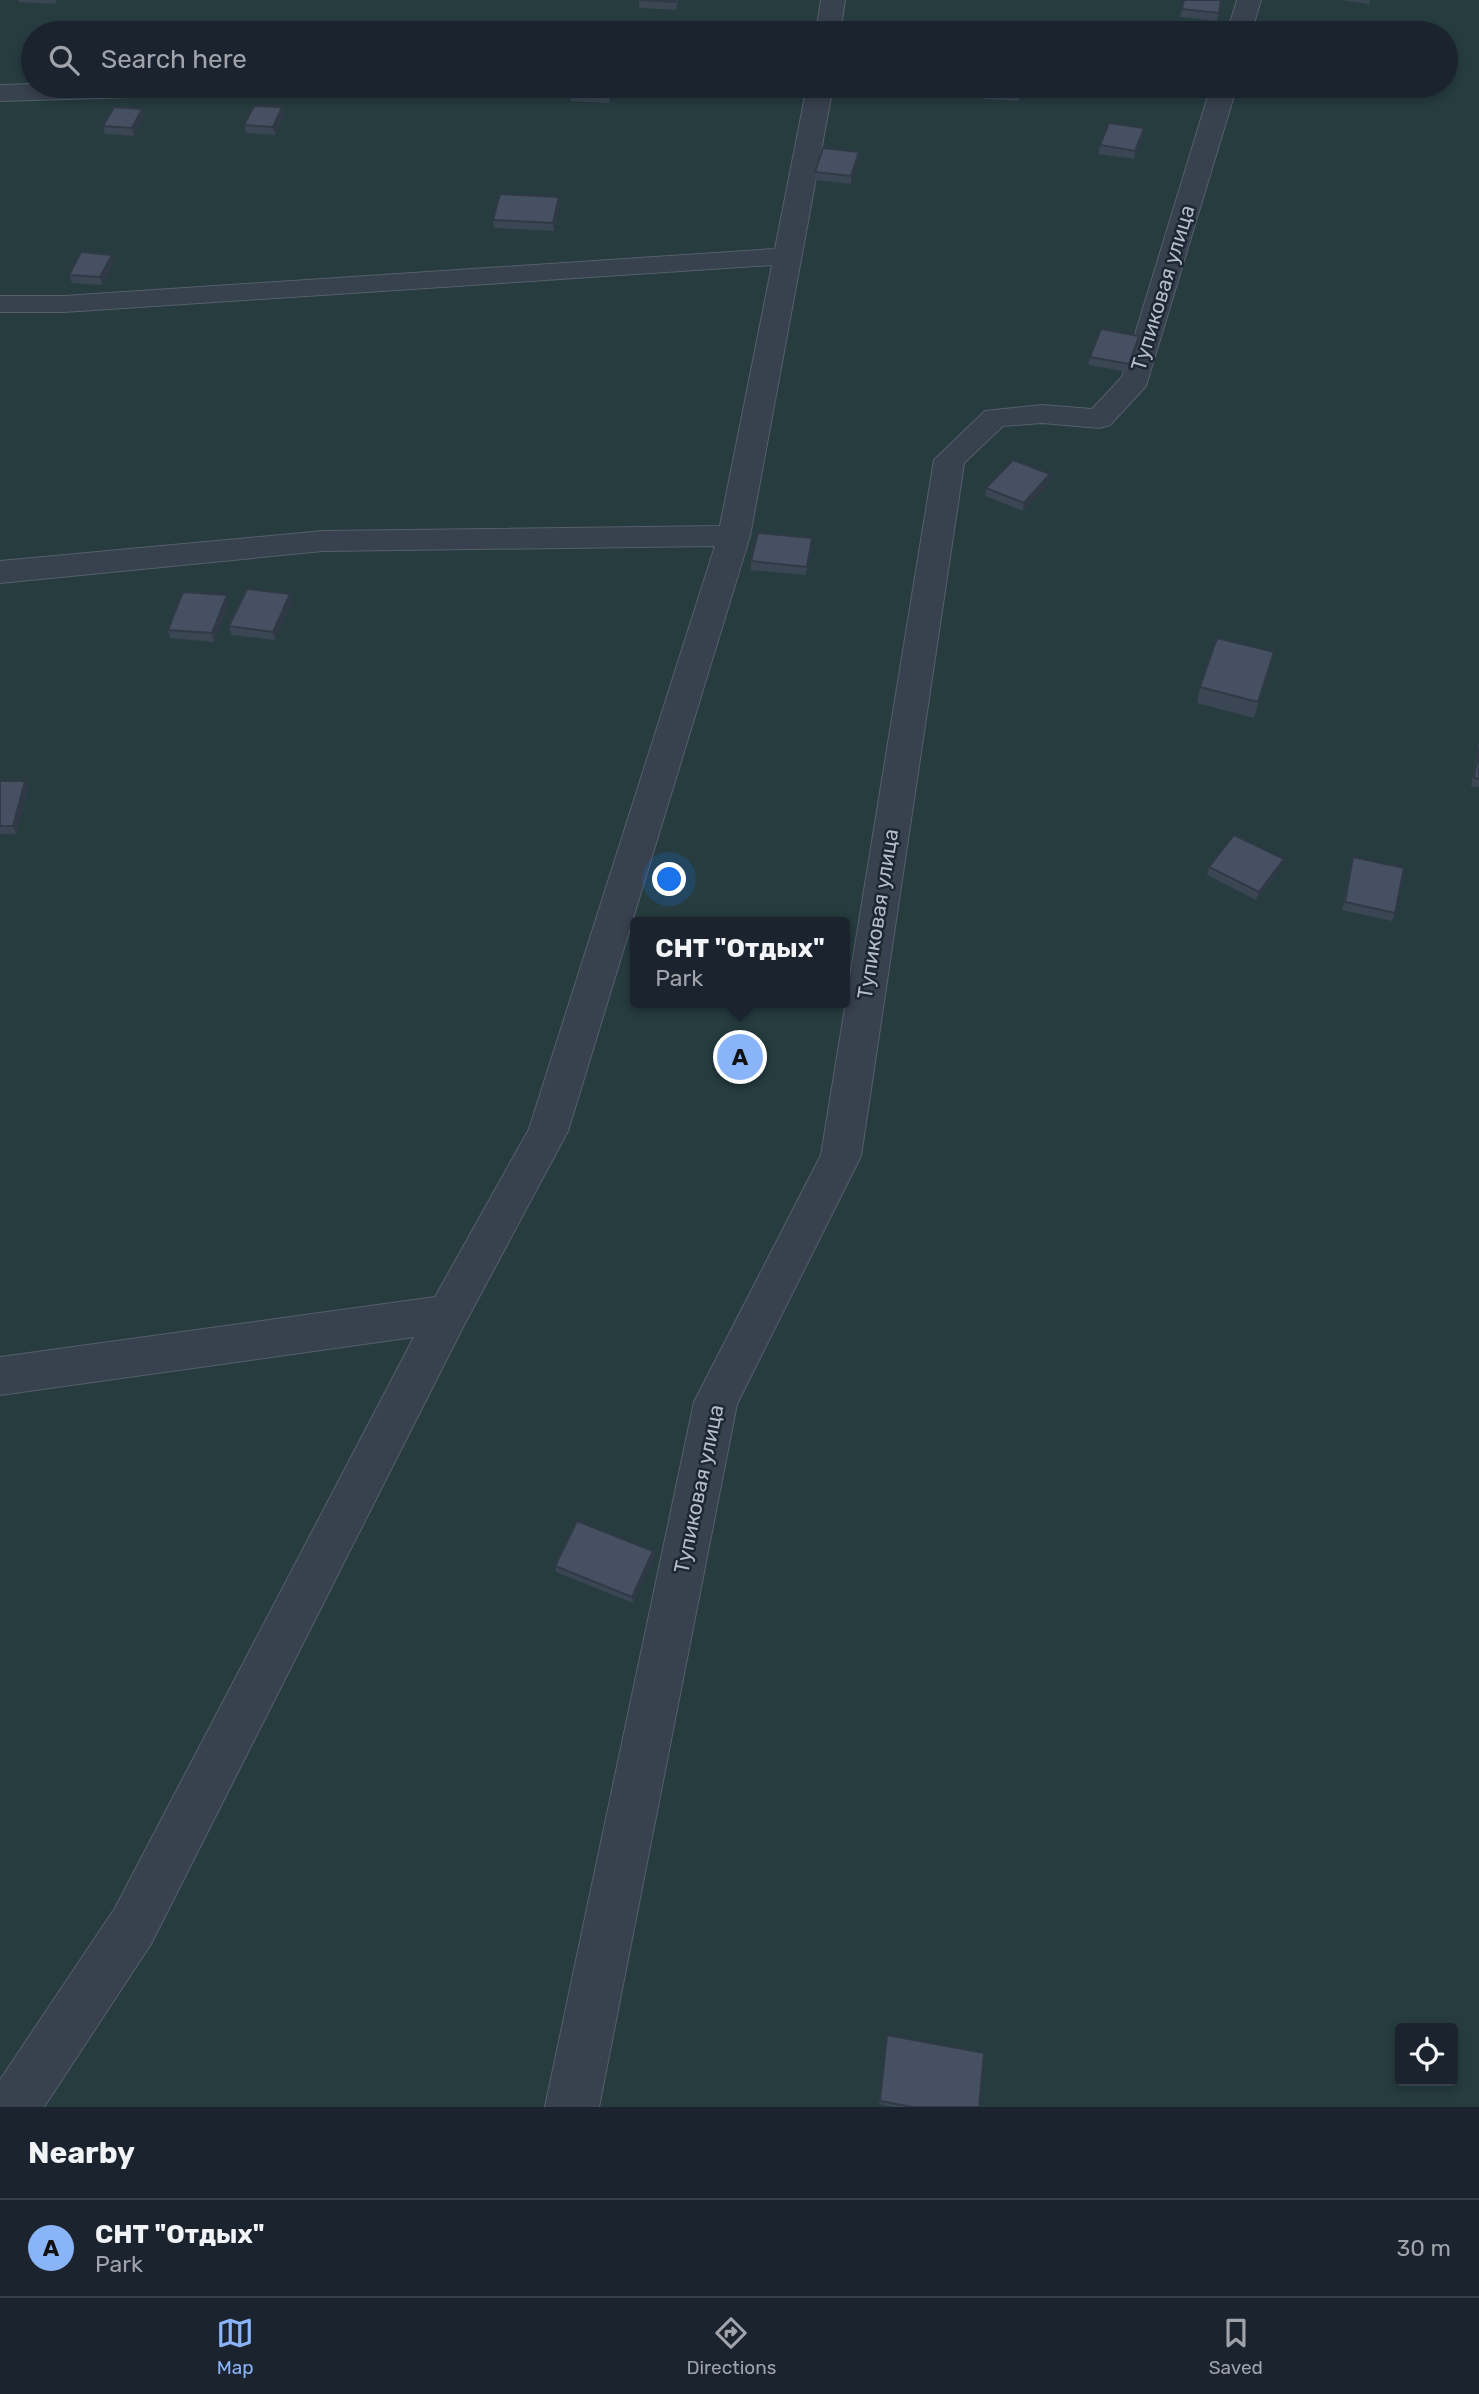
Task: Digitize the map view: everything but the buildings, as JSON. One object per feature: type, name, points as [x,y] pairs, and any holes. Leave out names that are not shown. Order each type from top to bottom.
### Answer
[{"type":"lane","points":[[830,21],[833,0]]},
{"type":"lane","points":[[1243,21],[1249,0]]},
{"type":"lane","points":[[0,93],[21,92]]},
{"type":"lane","points":[[13,2107],[133,1926],[448,1314],[548,1130],[734,536],[818,98]]},
{"type":"lane","name":"Тупиковая улица","points":[[572,2107],[716,1402],[841,1156],[948,460],[995,417],[1042,414],[1099,419],[1136,380],[1220,98]]},
{"type":"lane","points":[[0,303],[64,304],[788,256]]},
{"type":"lane","points":[[0,572],[323,541],[734,536]]},
{"type":"lane","points":[[0,1376],[448,1314]]},
{"type":"green space","points":[[0,0],[1479,0],[1479,2107],[0,2107]]},
{"type":"place","name":"СНТ \"Отдых\"","points":[[740,1057]]}]
